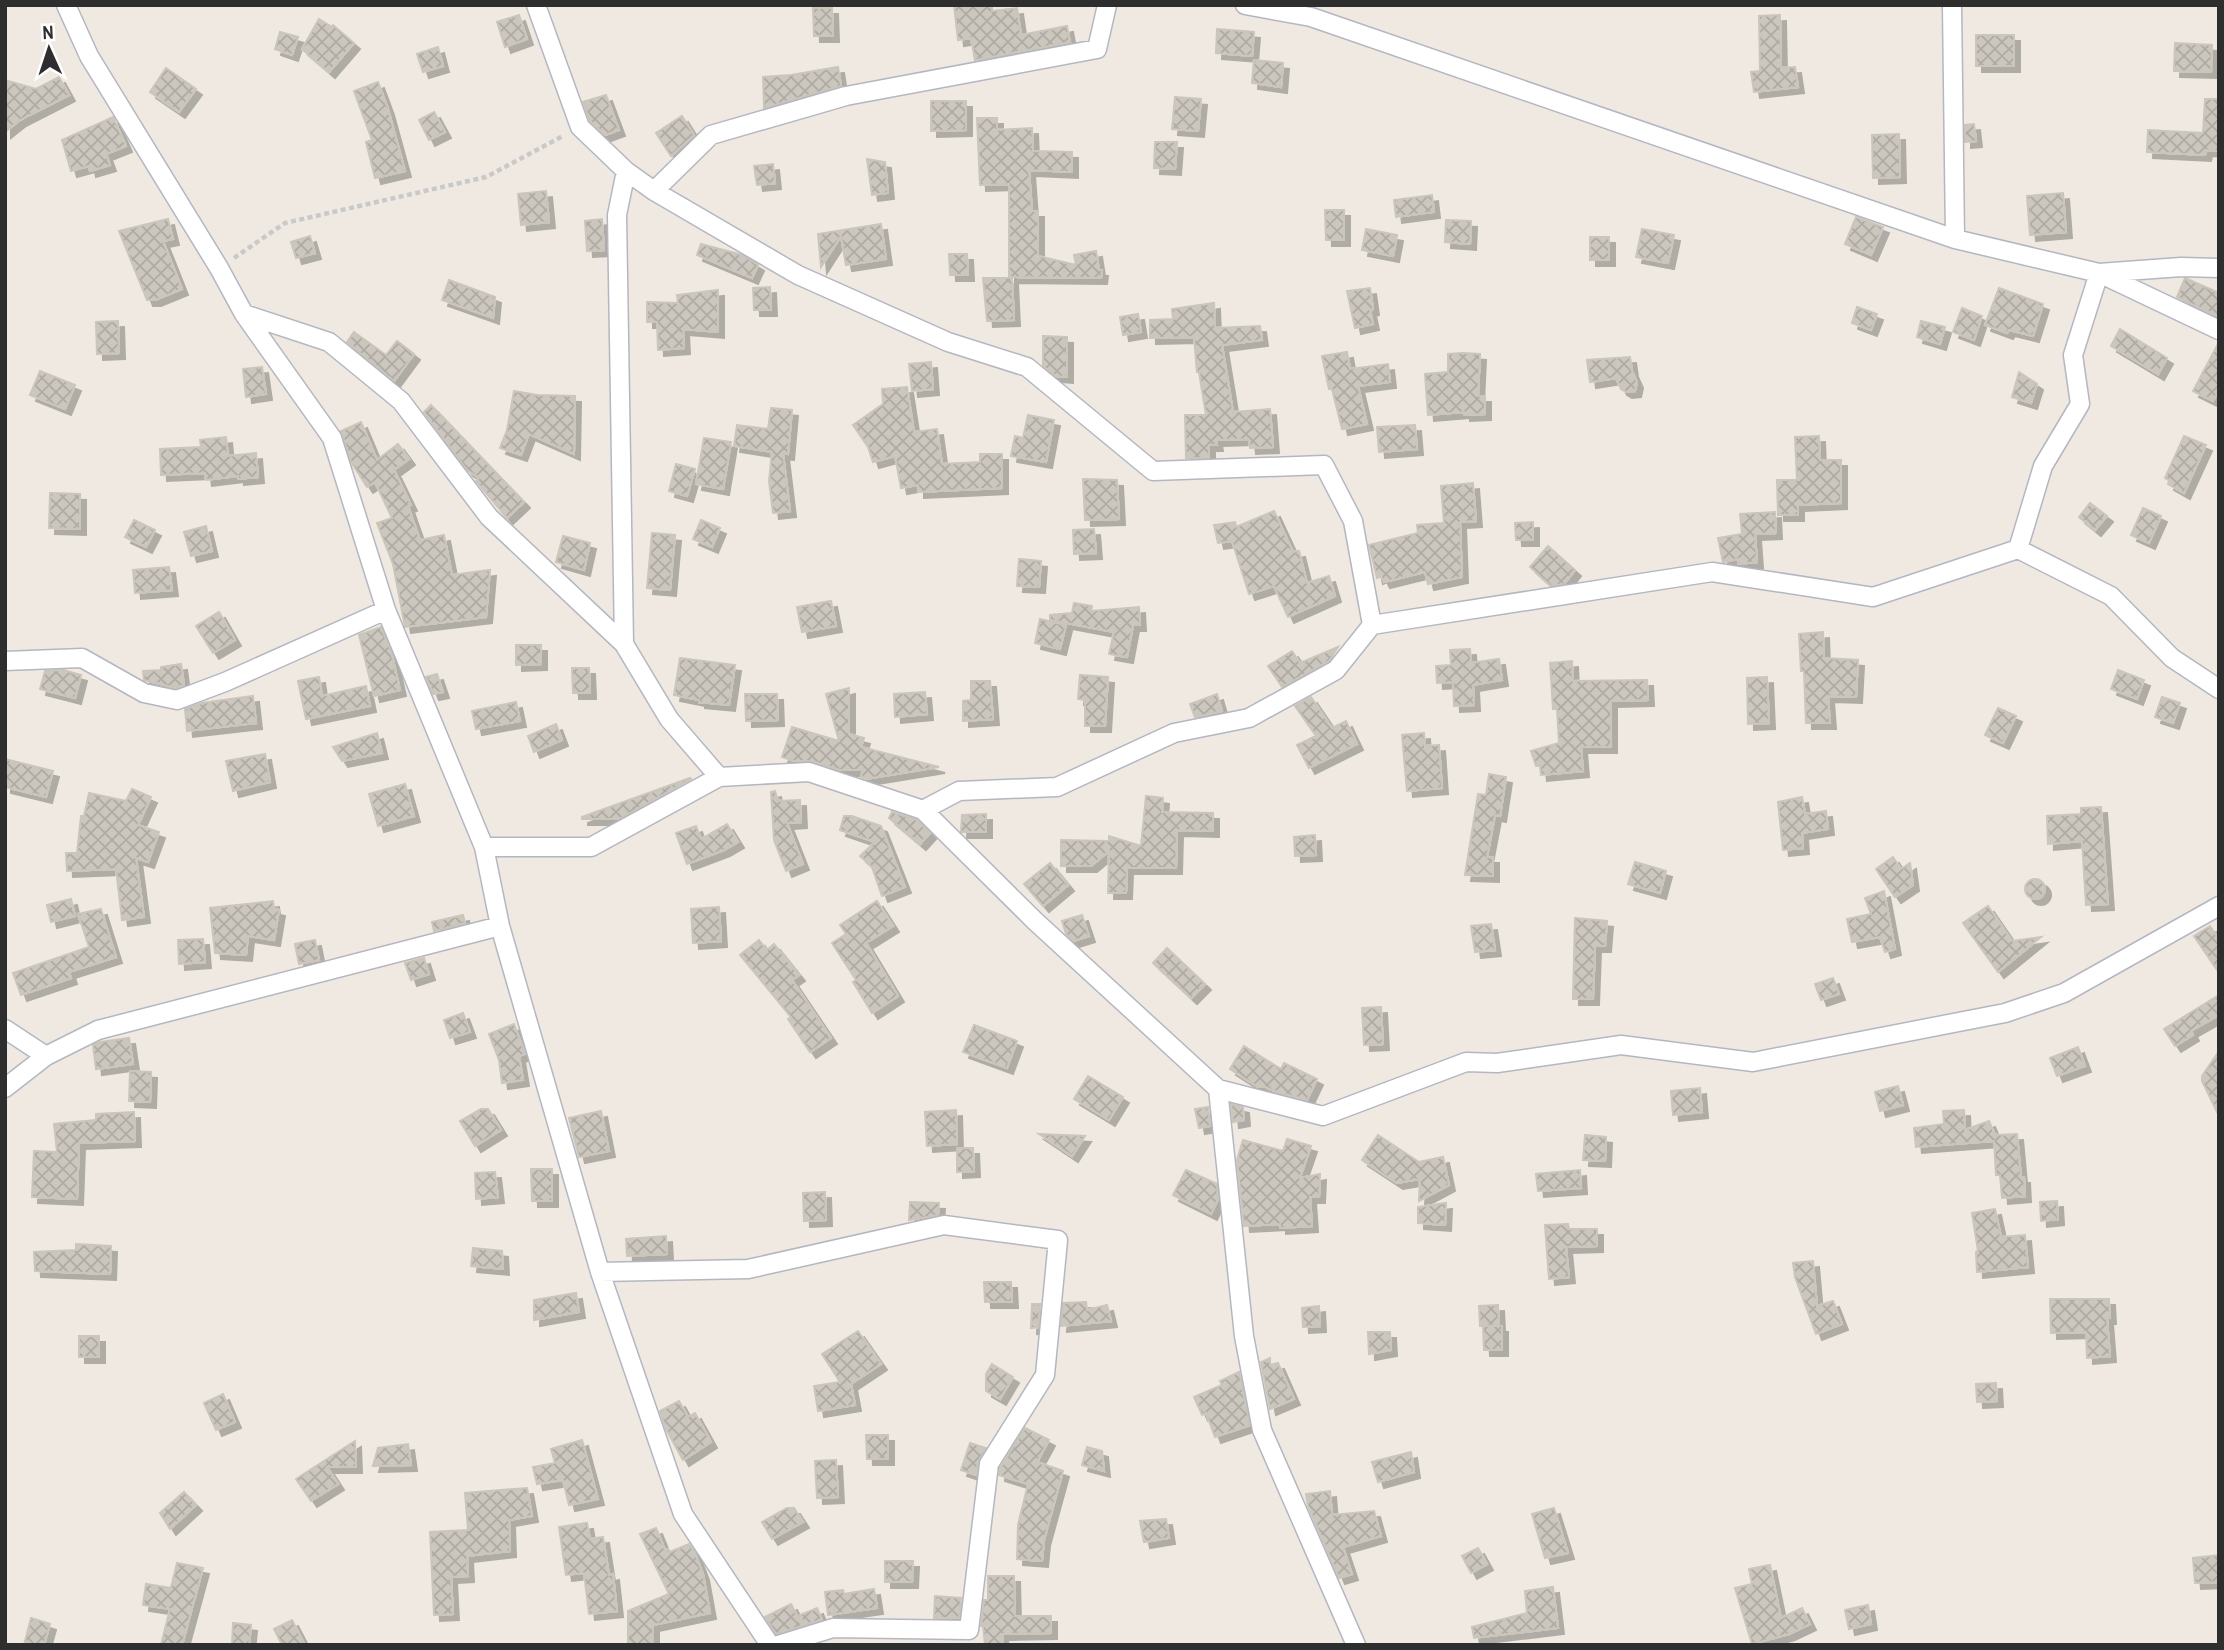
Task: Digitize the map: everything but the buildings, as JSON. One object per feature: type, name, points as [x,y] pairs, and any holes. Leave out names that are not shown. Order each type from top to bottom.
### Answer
[{"type":"street","points":[[66,5],[89,56],[219,268],[244,314],[332,438],[386,610],[484,847],[500,926],[600,1272],[683,1514],[770,1645]]},
{"type":"street","points":[[536,5],[580,127],[626,171],[654,191],[798,275],[948,342],[1027,368],[1153,471],[1324,465],[1353,522],[1373,625]]},
{"type":"street","points":[[654,191],[711,135],[846,96],[1097,49],[1107,5]]},
{"type":"street","points":[[1245,5],[1311,18],[1955,239],[2099,273],[2219,330]]},
{"type":"street","points":[[1952,5],[1955,239]]},
{"type":"street","points":[[624,644],[617,215],[626,171]]},
{"type":"street","points":[[2099,273],[2180,267],[2219,268]]},
{"type":"street","points":[[2018,549],[2043,466],[2080,404],[2073,355],[2099,273]]},
{"type":"street","points":[[244,314],[329,342],[401,401],[489,517],[624,644],[669,719],[719,777]]},
{"type":"street","points":[[923,810],[959,791],[1057,787],[1174,733],[1249,718],[1336,670],[1373,625],[1712,572],[1873,597],[2018,549],[2111,596],[2172,658],[2219,690]]},
{"type":"street","points":[[5,661],[82,658],[144,693],[177,700],[225,682],[386,610]]},
{"type":"street","points":[[484,847],[591,847],[719,777],[809,772],[923,810],[1035,921],[1218,1088],[1323,1116],[1466,1062],[1497,1063],[1622,1045],[1753,1062],[1992,1016],[2064,993],[2219,906]]},
{"type":"street","points":[[5,1088],[46,1056],[98,1030],[500,926]]},
{"type":"street","points":[[5,1029],[46,1056]]},
{"type":"street","points":[[1218,1088],[1244,1336],[1262,1430],[1356,1645]]},
{"type":"street","points":[[600,1272],[748,1269],[944,1225],[1058,1240],[1045,1376],[989,1464],[969,1630],[833,1628],[778,1645]]},
{"type":"path","points":[[219,268],[285,223],[486,177],[580,127]]}]
